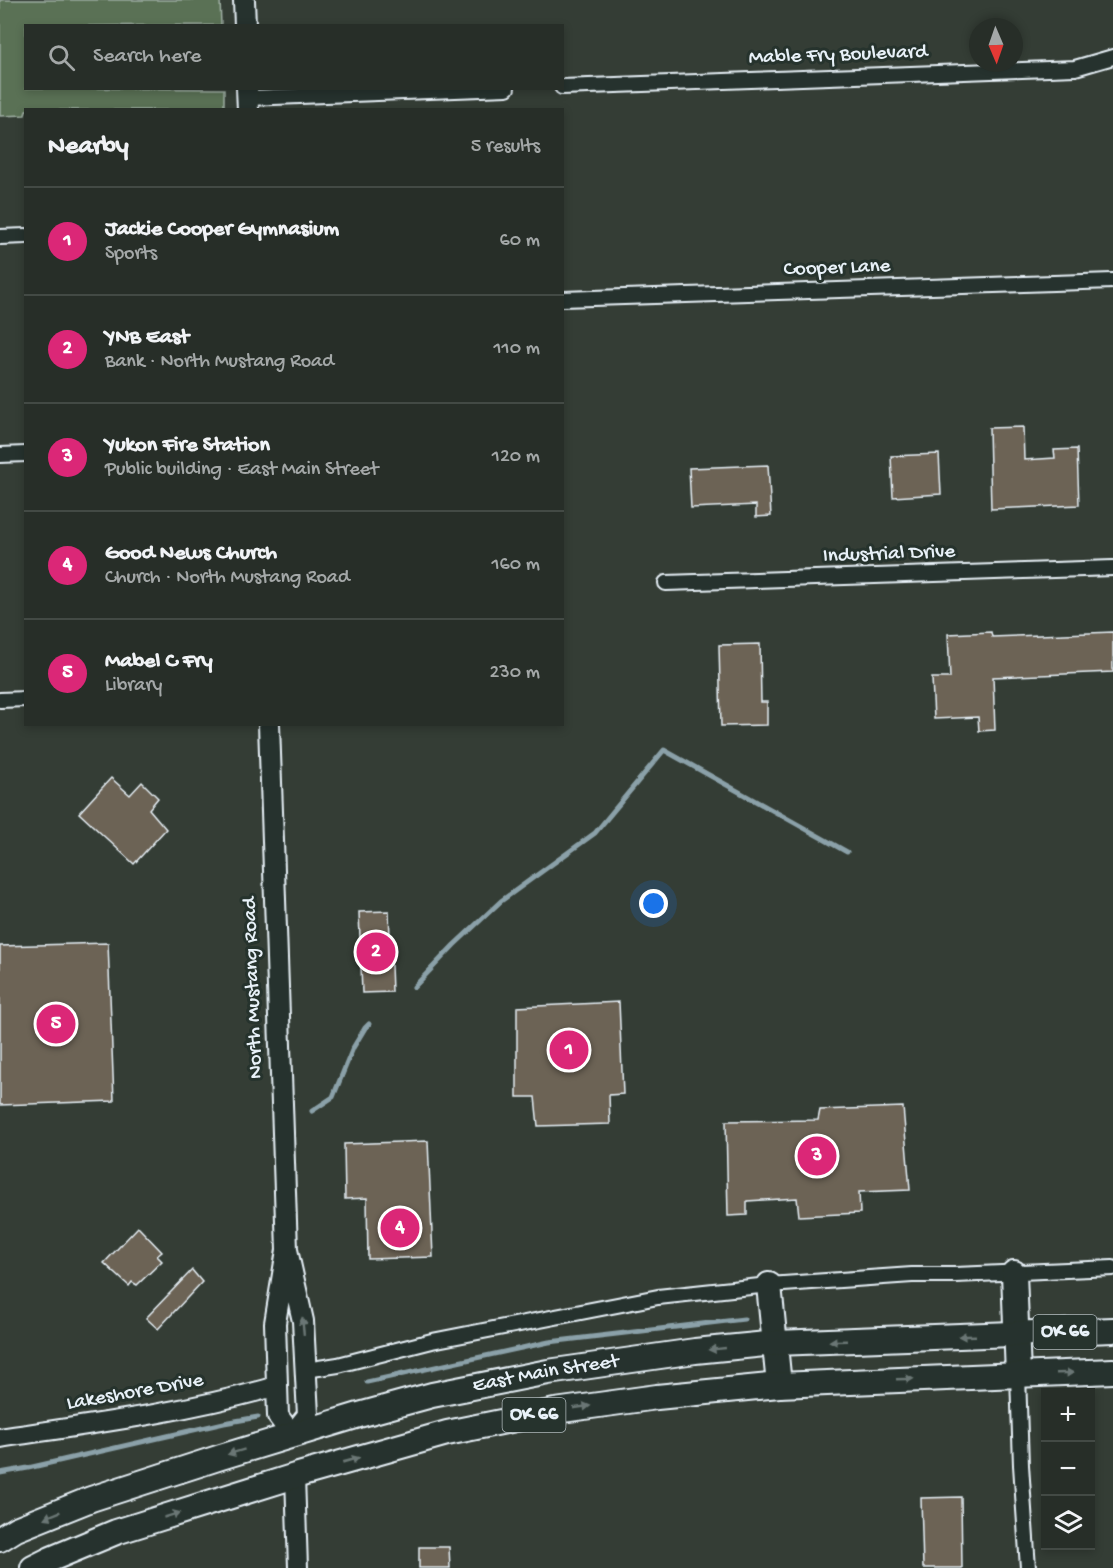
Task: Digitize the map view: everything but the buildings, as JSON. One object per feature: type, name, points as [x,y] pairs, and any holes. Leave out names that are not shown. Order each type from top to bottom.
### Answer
[{"type":"highway","points":[[1014,1273],[1018,1374]]},
{"type":"highway","points":[[769,1285],[779,1385]]},
{"type":"highway","name":"East Main Street","points":[[0,1539],[16,1529],[91,1499],[292,1435],[432,1395],[548,1372],[776,1343],[1113,1330]]},
{"type":"highway","name":"East Main Street","points":[[33,1568],[51,1558],[116,1532],[295,1476],[447,1433],[555,1411],[657,1397],[779,1385],[1113,1371]]},
{"type":"highway","points":[[292,1435],[295,1476]]},
{"type":"main road","points":[[244,0],[245,24]]},
{"type":"main road","name":"North Mustang Road","points":[[269,726],[287,1250],[303,1321],[308,1415],[292,1435],[278,1416],[275,1323],[287,1250]]},
{"type":"street","name":"Mable Fry Boulevard","points":[[564,87],[1075,68],[1113,57]]},
{"type":"street","points":[[248,99],[460,90]]},
{"type":"street","points":[[0,237],[24,236]]},
{"type":"street","name":"Cooper Lane","points":[[564,299],[1113,281]]},
{"type":"street","points":[[0,455],[24,454]]},
{"type":"street","name":"Industrial Drive","points":[[666,583],[1113,568]]},
{"type":"street","points":[[0,700],[24,699]]},
{"type":"street","points":[[306,1370],[338,1365],[432,1341],[658,1297],[769,1285],[912,1275],[1113,1268]]},
{"type":"street","points":[[1018,1374],[1028,1568]]},
{"type":"street","name":"Lakeshore Drive","points":[[0,1438],[151,1415],[252,1394],[277,1386]]},
{"type":"street","points":[[295,1476],[298,1568]]},
{"type":"green space","points":[[0,0],[220,0],[221,24],[24,24],[24,90],[224,90],[224,108],[24,108],[24,115],[0,116]]},
{"type":"waterway","points":[[414,987],[501,901],[595,833],[664,750],[847,852]]},
{"type":"waterway","points":[[312,1111],[333,1097],[353,1048],[369,1024]]},
{"type":"waterway","points":[[367,1382],[549,1342],[744,1319]]},
{"type":"waterway","points":[[0,1473],[258,1417]]},
{"type":"place","name":"YNB East","points":[[376,952]]},
{"type":"place","name":"Mabel C Fry","points":[[56,1024]]},
{"type":"place","name":"Jackie Cooper Gymnasium","points":[[569,1050]]},
{"type":"place","name":"Yukon Fire Station","points":[[817,1156]]},
{"type":"place","name":"Good News Church","points":[[400,1228]]}]
